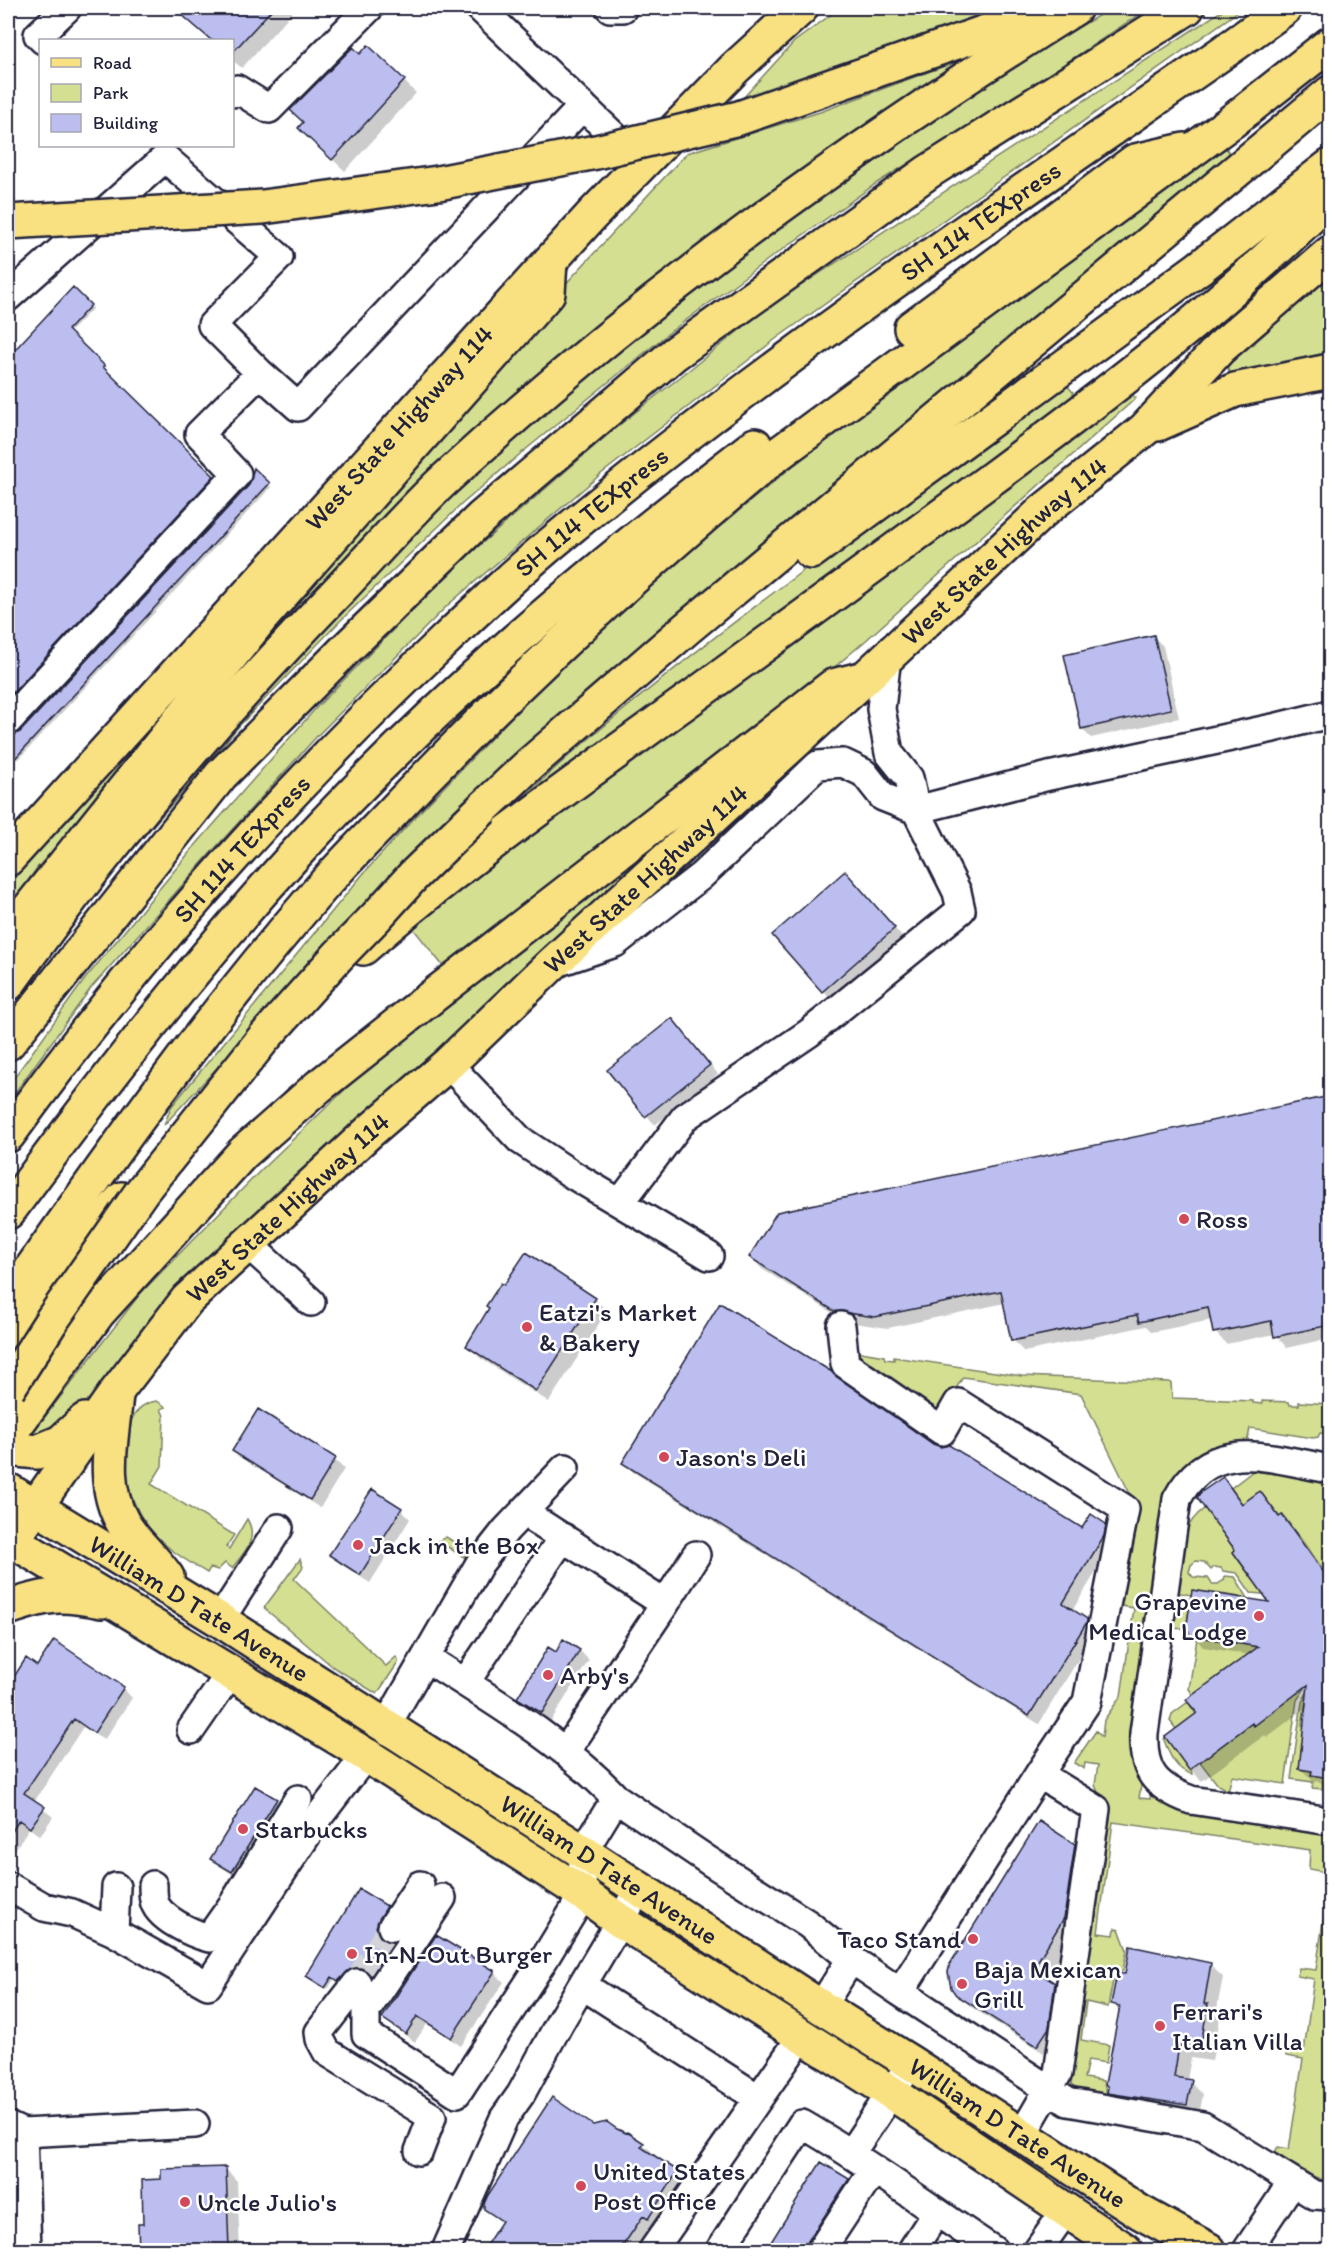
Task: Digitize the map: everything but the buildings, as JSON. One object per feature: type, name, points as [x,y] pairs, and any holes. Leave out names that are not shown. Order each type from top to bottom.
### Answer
[{"type":"main road","name":"West State Highway 114","points":[[8,859],[642,162],[735,68],[801,8]]},
{"type":"main road","points":[[8,222],[263,207],[438,183],[596,152],[740,118],[1011,23],[1046,8]]},
{"type":"main road","points":[[8,984],[40,939],[218,718],[441,483],[619,331],[806,187],[939,94],[1075,8]]},
{"type":"main road","points":[[8,1043],[221,775],[482,517],[674,354],[928,172],[1187,8]]},
{"type":"main road","name":"SH 114 TEXpress","points":[[8,1135],[41,1089],[171,928],[263,823],[386,697],[518,572],[563,533],[729,402],[899,277],[1285,8]]},
{"type":"main road","points":[[8,1302],[120,1141],[226,1004],[323,886],[442,760],[558,646],[698,520],[770,460],[1195,148],[1330,44]]},
{"type":"main road","points":[[8,1389],[52,1320],[142,1191],[264,1038],[414,875],[530,764],[718,603],[1330,93]]},
{"type":"main road","name":"SH 114 TEXpress","points":[[8,1212],[86,1107],[208,956],[292,858],[414,733],[540,619],[692,494],[1135,161],[1195,148]]},
{"type":"main road","points":[[718,603],[756,591],[1021,400],[1199,268],[1330,166]]},
{"type":"main road","points":[[8,1343],[52,1280],[207,1100],[336,972],[422,897],[487,846],[1124,379],[1265,262],[1330,197]]},
{"type":"main road","name":"West State Highway 114","points":[[9,1542],[117,1391],[187,1300],[369,1132],[448,1064],[552,964],[1043,511],[1145,429],[1220,348],[1330,253]]},
{"type":"main road","points":[[8,935],[262,617],[548,293],[550,261]]},
{"type":"main road","points":[[1145,429],[1235,390],[1330,371]]},
{"type":"main road","points":[[8,1436],[98,1313],[243,1153],[318,1087],[438,992],[833,686],[876,667]]},
{"type":"main road","points":[[8,1449],[38,1452],[61,1442],[117,1391]]},
{"type":"main road","points":[[117,1391],[109,1473],[112,1499],[123,1523],[181,1596]]},
{"type":"main road","name":"William D Tate Avenue","points":[[8,1490],[220,1620],[821,2007],[911,2062],[1140,2212],[1209,2250]]},
{"type":"main road","name":"William D Tate Avenue","points":[[9,1542],[118,1604],[366,1755],[582,1893],[619,1920],[892,2093],[1125,2250]]},
{"type":"main road","points":[[8,1608],[41,1597],[71,1595],[118,1604]]},
{"type":"main road","points":[[366,1755],[386,1726]]},
{"type":"main road","points":[[802,2036],[821,2007]]},
{"type":"main road","points":[[1002,2166],[1022,2135]]},
{"type":"lane","points":[[42,39],[38,35],[67,8]]},
{"type":"lane","points":[[234,91],[237,89],[269,109],[369,8]]},
{"type":"lane","points":[[480,8],[642,162]]},
{"type":"lane","points":[[610,8],[623,8]]},
{"type":"lane","points":[[8,297],[165,150],[279,257],[212,326],[298,407],[583,106]]},
{"type":"lane","points":[[8,721],[237,474],[199,434],[260,373]]},
{"type":"lane","points":[[620,1203],[685,1117],[809,1033],[961,910],[957,892],[916,810],[909,778],[889,753],[876,667]]},
{"type":"lane","points":[[552,964],[615,943],[701,876],[818,765],[843,763],[864,773],[883,797],[916,810],[1049,776],[1330,714]]},
{"type":"lane","points":[[448,1064],[520,1140],[573,1175],[709,1256]]},
{"type":"lane","points":[[248,1244],[311,1302]]},
{"type":"lane","points":[[840,1326],[845,1364],[942,1431],[958,1404],[1125,1509],[1087,1702],[900,1992]]},
{"type":"lane","points":[[1330,1469],[1251,1456],[1230,1456],[1213,1461],[1198,1471],[1184,1485],[1177,1499],[1143,1733],[1143,1754],[1149,1770],[1172,1793],[1191,1800],[1330,1821]]},
{"type":"lane","points":[[386,1726],[480,1563],[523,1512],[565,1468]]},
{"type":"lane","points":[[523,1512],[665,1604]]},
{"type":"lane","points":[[220,1620],[279,1528]]},
{"type":"lane","points":[[465,1683],[562,1537]]},
{"type":"lane","points":[[566,1752],[696,1555]]},
{"type":"lane","points":[[426,1658],[566,1752],[593,1774],[616,1798],[709,1862],[808,1924],[851,1959],[1048,2090],[1076,2104],[1203,2126],[1314,2195],[1330,2196]]},
{"type":"lane","points":[[191,1730],[231,1672]]},
{"type":"lane","points":[[8,1886],[44,1907],[72,1913],[114,1932],[208,1985],[320,1815],[366,1755]]},
{"type":"lane","points":[[1022,2135],[1058,2073],[1096,1809],[1039,1774]]},
{"type":"lane","points":[[392,1927],[431,1891],[366,2011],[366,2034],[457,2093],[543,1961],[582,1893],[583,1852],[616,1798]]},
{"type":"lane","points":[[153,1885],[154,1902],[162,1914],[195,1934],[209,1938],[233,1904],[298,1799]]},
{"type":"lane","points":[[114,1932],[116,1887]]},
{"type":"lane","points":[[446,2250],[504,2118],[639,1888]]},
{"type":"lane","points":[[821,2007],[851,1959]]},
{"type":"lane","points":[[357,1983],[320,2032],[320,2039],[327,2052],[432,2117],[419,2151]]},
{"type":"lane","points":[[582,1985],[758,2098]]},
{"type":"lane","points":[[653,2250],[802,2036]]},
{"type":"lane","points":[[851,2153],[911,2062]]},
{"type":"lane","points":[[20,2245],[15,2129],[195,2124]]},
{"type":"lane","points":[[720,2250],[802,2124],[851,2153],[873,2171],[993,2250]]},
{"type":"lane","points":[[821,2250],[873,2171]]},
{"type":"lane","points":[[1246,2250],[1292,2182]]},
{"type":"lane","points":[[1038,2250],[1066,2210]]},
{"type":"lane","points":[[912,2250],[936,2213]]},
{"type":"green space","points":[[840,8],[998,8],[849,64],[743,98],[794,42]]},
{"type":"green space","points":[[1111,8],[1149,8],[1001,106],[877,183],[766,261],[670,332],[462,504],[340,621],[240,725],[53,942],[157,805],[442,499],[695,287],[996,77]]},
{"type":"green space","points":[[1226,8],[1234,8],[1236,13],[777,338],[601,474],[449,604],[319,734],[91,988],[8,1102],[8,1086],[85,979],[193,848],[316,708],[459,563],[618,426],[774,303]]},
{"type":"green space","points":[[993,48],[404,501],[327,576],[273,635],[268,626],[521,332],[687,153],[820,112]]},
{"type":"green space","points":[[1226,148],[1231,155],[692,600],[557,716],[426,839],[297,977],[164,1125],[171,1107],[363,874],[556,671],[689,552],[812,450]]},
{"type":"green space","points":[[1330,272],[1330,352],[1230,374],[1227,366]]},
{"type":"green space","points":[[1066,384],[1077,397],[490,827],[578,748],[696,652],[879,515]]},
{"type":"green space","points":[[1130,393],[1136,398],[864,642],[770,722],[583,866],[443,966],[408,922]]},
{"type":"green space","points":[[174,693],[179,699],[87,813],[37,868],[8,909],[8,876],[12,869]]},
{"type":"green space","points":[[631,860],[636,866],[101,1389],[41,1438],[33,1432],[140,1294],[262,1169],[380,1056]]},
{"type":"green space","points":[[861,1352],[884,1356],[885,1359],[894,1360],[894,1357],[1022,1376],[1169,1382],[1172,1398],[1253,1401],[1253,1403],[1262,1404],[1262,1401],[1289,1402],[1290,1405],[1299,1405],[1299,1402],[1330,1404],[1330,1439],[1329,1434],[1320,1433],[1318,1437],[1313,1438],[1250,1428],[1247,1444],[1220,1447],[1198,1455],[1181,1469],[1174,1480],[1167,1493],[1148,1610],[1144,1620],[1144,1638],[1130,1737],[1133,1759],[1142,1780],[1139,1798],[1150,1799],[1151,1790],[1330,1831],[1330,1873],[1309,1869],[1310,1850],[1113,1822],[1098,1933],[1114,1935],[1115,1928],[1119,1929],[1127,1950],[1123,1971],[1115,1970],[1108,2007],[1086,2002],[1081,2040],[1109,2045],[1106,2063],[1088,2060],[1084,2078],[1103,2081],[1107,2093],[1105,2095],[1083,2091],[1071,2085],[1077,2044],[1072,2042],[1101,1799],[1095,1785],[1098,1765],[1085,1763],[1084,1769],[1074,1763],[1096,1731],[1102,1737],[1104,1720],[1121,1696],[1134,1608],[1121,1606],[1136,1506],[1081,1394],[963,1377],[939,1416],[855,1362],[857,1354]]},
{"type":"green space","points":[[157,1401],[166,1407],[161,1409],[164,1416],[162,1466],[151,1484],[234,1535],[226,1547],[229,1549],[247,1519],[251,1539],[232,1568],[225,1563],[218,1570],[210,1568],[207,1573],[171,1550],[148,1527],[123,1486],[124,1448],[130,1422],[145,1404]]},
{"type":"green space","points":[[1253,1471],[1330,1481],[1330,1532],[1325,1560],[1329,1561],[1326,1576],[1322,1575],[1295,1538],[1298,1536],[1283,1515],[1279,1517],[1260,1491],[1242,1504],[1231,1488]]},
{"type":"green space","points":[[1205,1508],[1235,1550],[1233,1552],[1247,1572],[1266,1592],[1251,1593],[1237,1573],[1214,1567],[1211,1570],[1204,1562],[1196,1561],[1191,1565],[1189,1572],[1193,1577],[1208,1578],[1212,1584],[1218,1584],[1224,1580],[1225,1576],[1235,1577],[1248,1598],[1193,1590],[1191,1595],[1175,1592],[1181,1546],[1189,1525]]},
{"type":"green space","points":[[446,1537],[465,1549],[465,1558],[438,1541]]},
{"type":"green space","points":[[300,1559],[303,1567],[294,1579],[386,1666],[396,1657],[398,1659],[398,1663],[377,1694],[333,1667],[264,1608]]},
{"type":"green space","points":[[1174,1597],[1191,1599],[1186,1629],[1171,1628]]},
{"type":"green space","points":[[1198,1632],[1231,1642],[1265,1642],[1217,1677],[1218,1680],[1195,1697],[1189,1689]]},
{"type":"green space","points":[[1301,1687],[1305,1688],[1297,1700],[1285,1784],[1232,1776],[1228,1791],[1218,1785],[1200,1762],[1252,1723],[1254,1726]]},
{"type":"green space","points":[[1309,1689],[1309,1700],[1306,1700],[1302,1725],[1305,1725],[1299,1769],[1312,1771],[1311,1775],[1324,1777],[1322,1789],[1312,1788],[1313,1782],[1291,1779],[1302,1702]]},
{"type":"green space","points":[[1188,1702],[1196,1714],[1176,1729],[1170,1721],[1172,1714]]},
{"type":"green space","points":[[1165,1737],[1191,1769],[1192,1774],[1177,1766],[1168,1751]]},
{"type":"green space","points":[[1330,1873],[1330,2183],[1313,2176],[1274,2153],[1278,2147],[1289,2149],[1303,2059],[1286,2056],[1287,2049],[1304,2051],[1314,1979],[1297,1976],[1299,1968],[1316,1970]]},
{"type":"tunnel","points":[[357,1983],[392,1927]]},
{"type":"place","name":"Ross","points":[[1184,1219]]},
{"type":"place","name":"Eatzi's Market & Bakery","points":[[527,1327]]},
{"type":"place","name":"Jason's Deli","points":[[664,1457]]},
{"type":"place","name":"Jack in the Box","points":[[358,1545]]},
{"type":"place","name":"Grapevine Medical Lodge","points":[[1259,1616]]},
{"type":"place","name":"Arby's","points":[[548,1675]]},
{"type":"place","name":"Starbucks","points":[[243,1829]]},
{"type":"place","name":"Taco Stand","points":[[973,1939]]},
{"type":"place","name":"In-N-Out Burger","points":[[352,1954]]},
{"type":"place","name":"Baja Mexican Grill","points":[[962,1984]]},
{"type":"place","name":"Ferrari's Italian Villa","points":[[1160,2026]]},
{"type":"place","name":"United States Post Office","points":[[581,2186]]},
{"type":"place","name":"Uncle Julio's","points":[[185,2202]]}]
